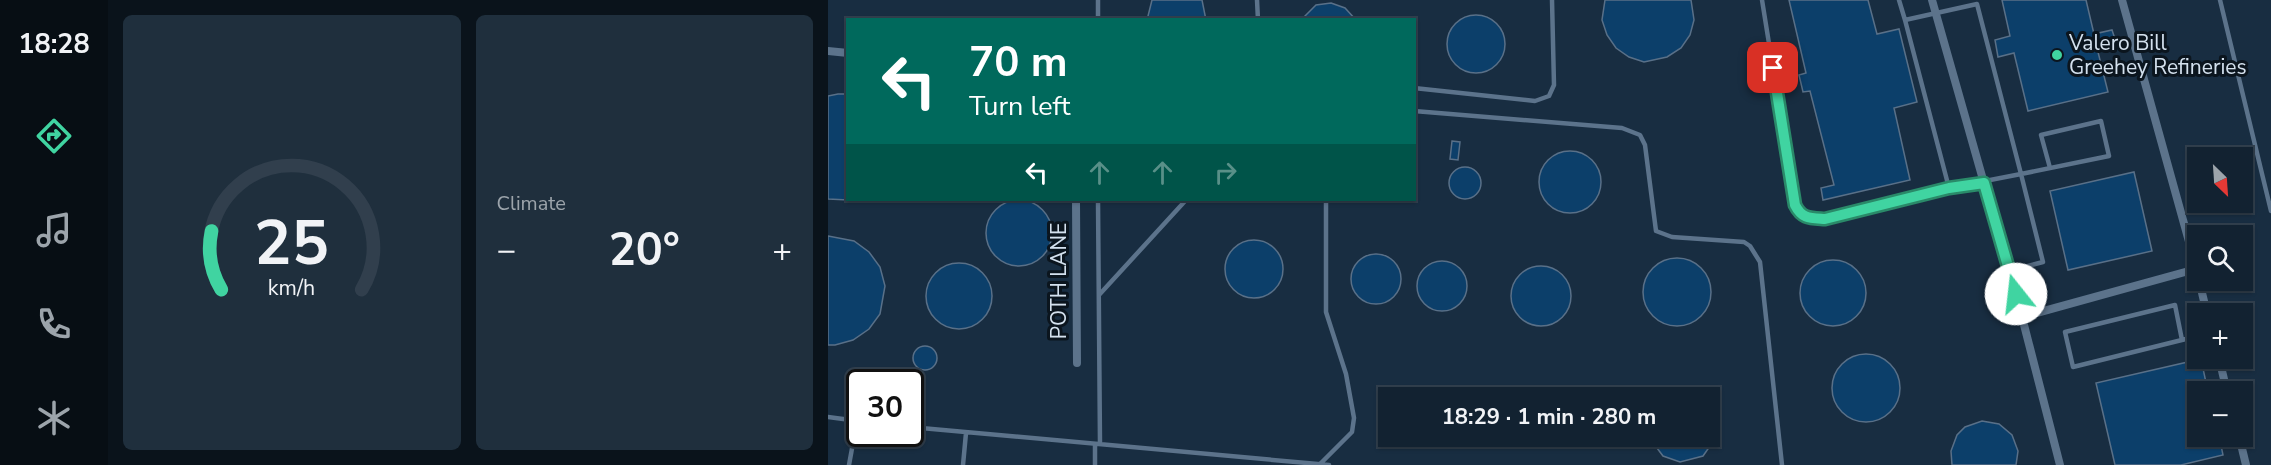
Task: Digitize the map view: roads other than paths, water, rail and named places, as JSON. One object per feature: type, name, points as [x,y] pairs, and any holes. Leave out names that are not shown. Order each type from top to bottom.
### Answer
[{"type":"street","points":[[1932,0],[2022,316],[2060,465]]},
{"type":"street","points":[[2122,0],[2187,236]]},
{"type":"street","points":[[828,51],[846,53]]},
{"type":"street","name":"POTH LANE","points":[[1076,201],[1077,363]]},
{"type":"street","points":[[2022,316],[2187,275]]},
{"type":"street","points":[[2242,447],[2246,465]]},
{"type":"lane","points":[[1098,0],[1098,18]]},
{"type":"lane","points":[[1257,0],[1258,18]]},
{"type":"lane","points":[[1416,88],[1535,100],[1549,96],[1554,85],[1552,0]]},
{"type":"lane","points":[[1762,0],[1795,205],[1800,214],[1809,218],[1825,219],[1949,188],[1984,183],[2109,156],[2101,121],[2041,135],[2050,168]]},
{"type":"lane","points":[[1899,0],[1949,188]]},
{"type":"lane","points":[[2220,0],[2271,211]]},
{"type":"lane","points":[[1905,20],[1977,4],[2043,262],[2009,271]]},
{"type":"lane","points":[[1416,111],[1622,128],[1640,135],[1645,145],[1656,231],[1672,237],[1744,242],[1750,246],[1760,262],[1782,465]]},
{"type":"lane","points":[[1095,465],[1098,444],[1098,201]]},
{"type":"lane","points":[[1099,296],[1185,201]]},
{"type":"lane","points":[[1320,464],[1352,432],[1354,418],[1346,374],[1326,312],[1326,201]]},
{"type":"lane","points":[[2182,340],[2175,305],[2065,332],[2073,368],[2187,339]]},
{"type":"lane","points":[[828,417],[846,419]]},
{"type":"lane","points":[[924,428],[1329,465]]},
{"type":"lane","points":[[963,465],[966,433]]},
{"type":"lane","points":[[849,465],[853,447]]},
{"type":"place","name":"Valero Bill Greehey Refineries","points":[[2057,55]]}]
